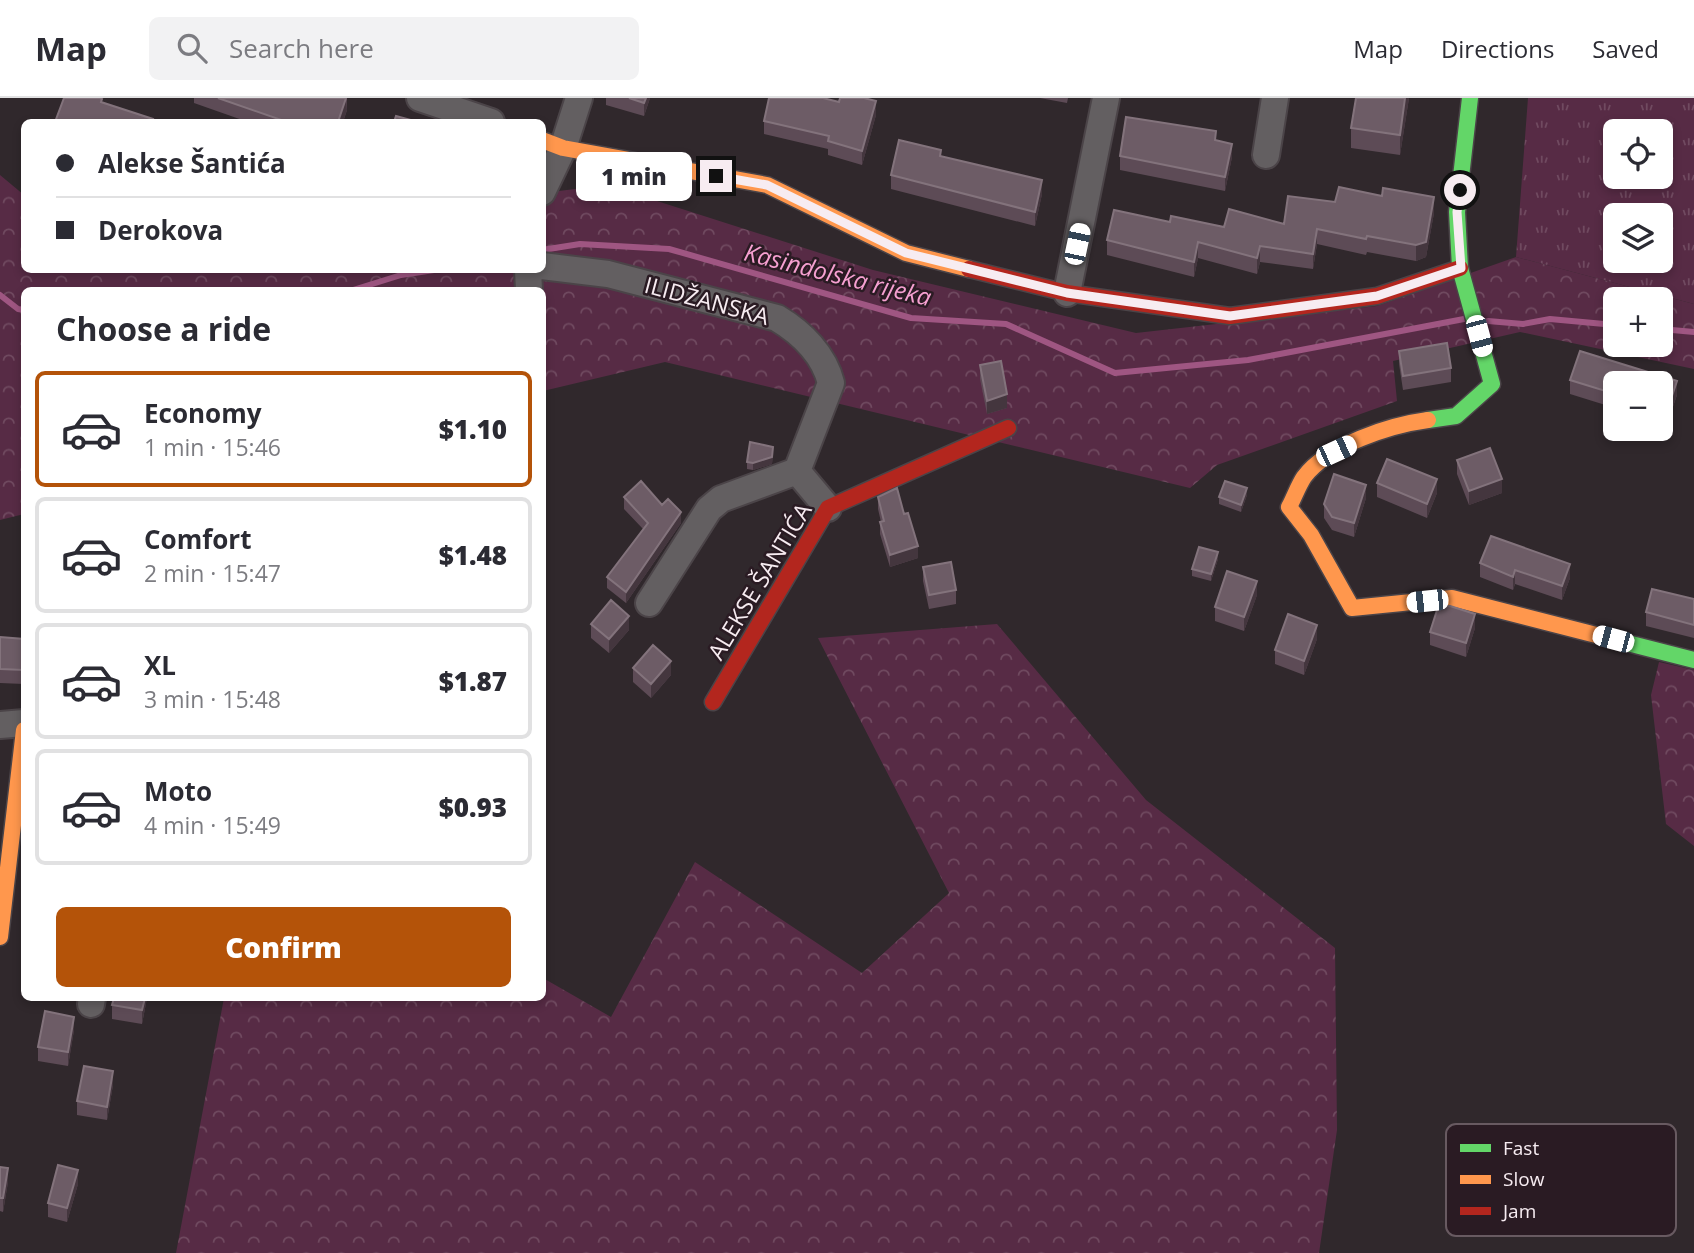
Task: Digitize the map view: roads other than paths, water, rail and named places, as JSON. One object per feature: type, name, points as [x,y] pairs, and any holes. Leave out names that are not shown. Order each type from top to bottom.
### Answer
[{"type":"street","points":[[420,98],[482,119]]},
{"type":"street","points":[[546,175],[553,144],[579,98]]},
{"type":"street","points":[[1067,293],[1107,98]]},
{"type":"street","points":[[1266,155],[1275,98]]},
{"type":"street","points":[[1471,98],[1457,212],[1461,268],[1492,384],[1456,416],[1393,425],[1336,451],[1305,476],[1289,507],[1311,535],[1352,608],[1452,598],[1694,660]]},
{"type":"street","points":[[553,144],[767,185],[906,253],[1067,293],[1230,316],[1377,296],[1461,268]]},
{"type":"street","name":"ILIDŽANSKA","points":[[546,266],[608,274],[752,310],[777,318],[800,331],[822,361],[831,383],[797,471]]},
{"type":"street","name":"ALEKSE ŠANTIĆA","points":[[713,702],[828,508],[1008,428]]},
{"type":"street","points":[[649,603],[709,509],[721,499],[797,471],[828,508]]},
{"type":"street","points":[[0,725],[21,723]]},
{"type":"street","points":[[0,937],[21,756]]},
{"type":"waterway","name":"Kasindolska rijeka","points":[[546,249],[580,244],[669,249],[911,318],[1006,324],[1115,373],[1248,360],[1464,319]]},
{"type":"waterway","name":"Kasindolska rijeka","points":[[363,287],[414,273]]},
{"type":"waterway","name":"Kasindolska rijeka","points":[[0,295],[21,310]]},
{"type":"waterway","name":"Kasindolska rijeka","points":[[1488,321],[1523,324],[1550,319],[1603,324]]},
{"type":"waterway","name":"Kasindolska rijeka","points":[[1673,330],[1694,332]]}]
